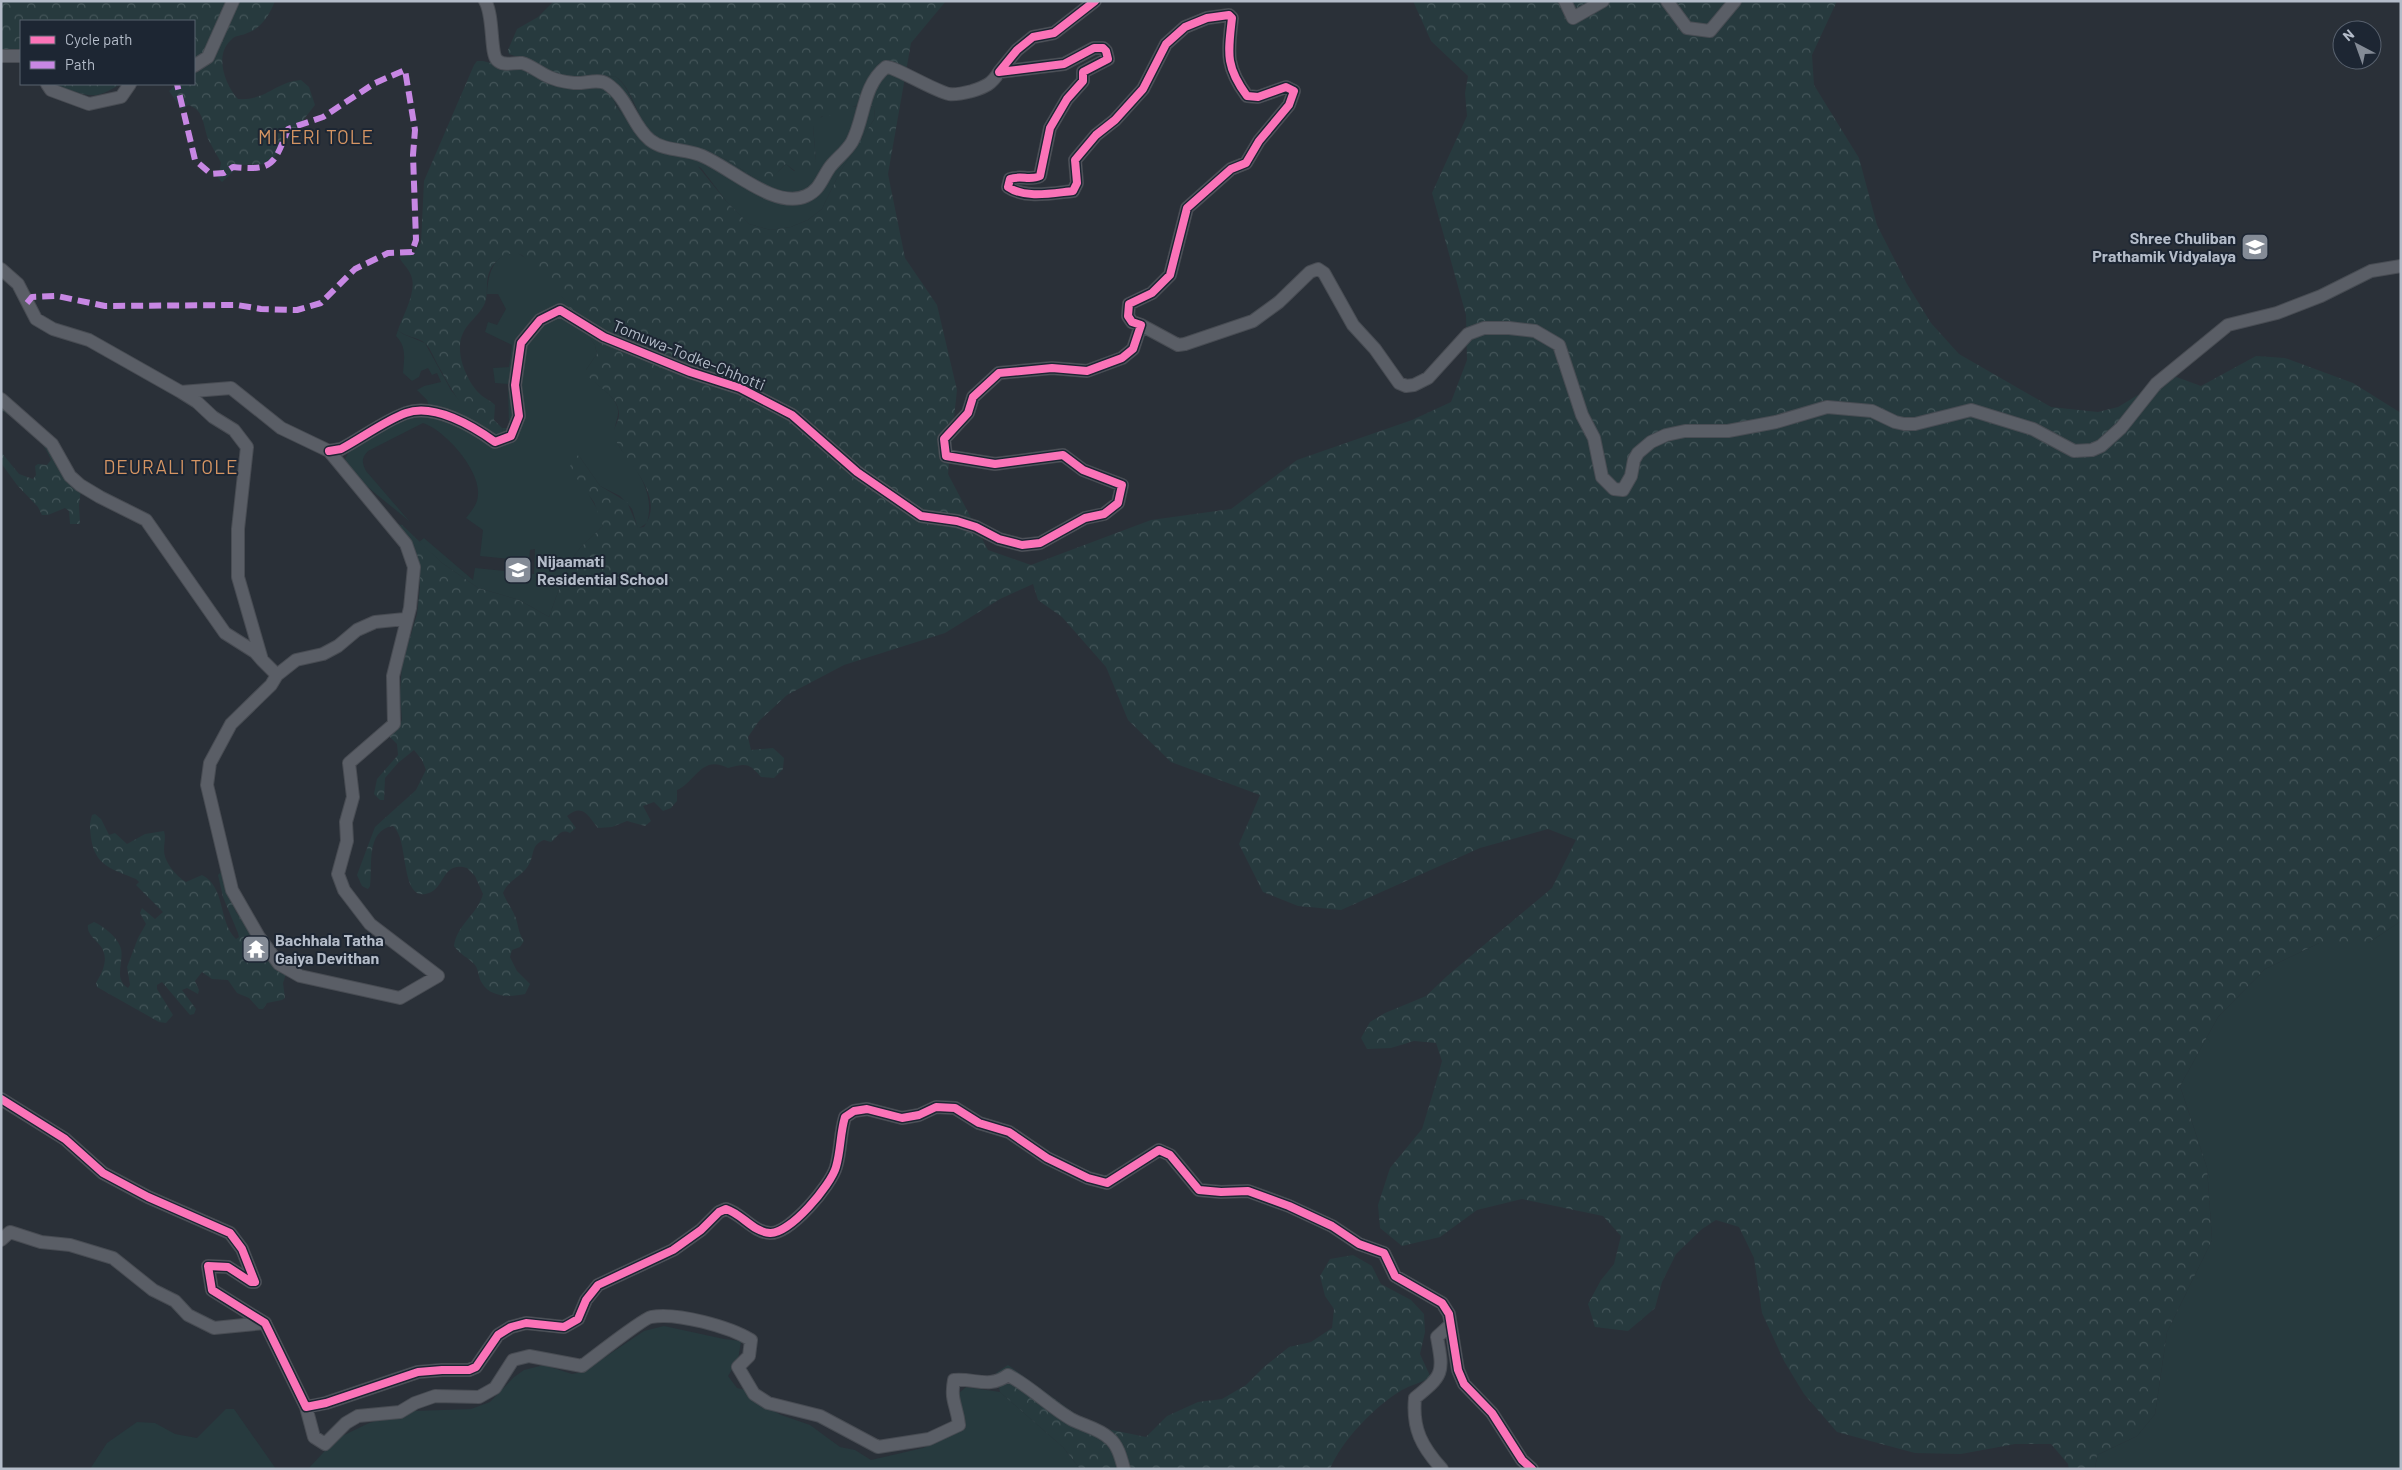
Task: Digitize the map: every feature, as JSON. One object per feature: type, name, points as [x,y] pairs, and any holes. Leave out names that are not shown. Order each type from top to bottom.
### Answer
[{"type":"street","points":[[195,65],[208,57],[232,1]]},
{"type":"street","points":[[485,1],[491,22],[494,55],[498,61],[507,64],[524,64],[545,76],[563,81],[584,84],[598,81],[605,82],[620,96],[641,130],[655,143],[704,156],[757,188],[792,198],[803,197],[812,193],[823,182],[830,168],[845,152],[855,136],[866,98],[879,74],[886,67],[893,68],[918,82],[952,94],[983,89],[995,79],[1017,50],[1032,36],[1054,33],[1095,1]]},
{"type":"street","points":[[1565,1],[1573,18],[1603,1]]},
{"type":"street","points":[[1667,1],[1687,28],[1710,31],[1735,1]]},
{"type":"street","points":[[999,72],[1064,64],[1094,48],[1103,48],[1106,51],[1108,59],[1083,72],[1083,81],[1067,99],[1050,128],[1040,176],[1033,180],[1018,176],[1010,180],[1008,187],[1015,192],[1024,194],[1073,191],[1076,183],[1075,160],[1096,135],[1115,120],[1144,89],[1166,44],[1185,27],[1207,18],[1229,15],[1232,18],[1229,43],[1231,71],[1247,96],[1258,97],[1286,88],[1294,91],[1288,105],[1259,141],[1246,163],[1231,169],[1187,208],[1170,275],[1152,293],[1129,304],[1128,316],[1132,322],[1178,345],[1185,344],[1254,320],[1279,302],[1310,272],[1318,268],[1324,273],[1353,325],[1374,349],[1399,383],[1406,386],[1414,385],[1428,378],[1468,334],[1475,330],[1509,328],[1535,331],[1552,340],[1562,352],[1582,415],[1597,448],[1602,477],[1614,489],[1623,490],[1631,476],[1634,460],[1638,453],[1650,442],[1666,435],[1685,431],[1728,430],[1776,422],[1826,407],[1872,411],[1895,422],[1904,424],[1914,424],[1970,410],[2032,429],[2074,451],[2092,450],[2101,446],[2120,428],[2156,384],[2228,324],[2277,313],[2321,296],[2371,271],[2401,266]]},
{"type":"street","points":[[1,56],[20,56]]},
{"type":"street","points":[[48,85],[51,90],[89,104],[121,97],[129,85]]},
{"type":"street","points":[[1,269],[18,284],[36,319],[53,330],[89,340],[181,392],[197,402],[213,417],[234,430],[247,447],[238,529],[238,577],[262,660]]},
{"type":"street","name":"Tomuwa-Todke-Chhotti","points":[[329,451],[341,449],[406,413],[427,410],[472,426],[495,442],[511,436],[519,416],[515,385],[521,343],[540,320],[560,310],[604,337],[690,372],[740,388],[792,415],[857,472],[920,516],[957,521],[976,527],[999,539],[1022,545],[1040,543],[1085,518],[1104,514],[1118,503],[1122,486],[1084,470],[1063,455],[995,464],[946,456],[944,439],[968,413],[973,397],[999,373],[1052,368],[1087,371],[1122,358],[1133,349],[1141,325]]},
{"type":"street","points":[[181,392],[231,388],[281,428],[329,451],[406,544],[414,567],[410,608],[405,619],[393,676],[394,724],[349,763],[353,797],[346,822],[347,840],[338,874],[344,890],[370,924],[438,976],[400,998],[300,976],[279,964],[259,937],[232,890],[207,785],[210,763],[231,724],[271,686],[277,675],[296,660],[323,654],[338,646],[357,630],[374,622],[405,619]]},
{"type":"street","points":[[1,399],[32,424],[52,444],[70,476],[80,485],[146,520],[225,633],[255,652],[277,675]]},
{"type":"street","points":[[1,1099],[65,1139],[103,1173],[148,1197],[230,1233],[242,1248],[255,1282],[251,1282],[228,1267],[208,1266],[212,1290],[265,1323],[306,1407],[314,1437],[325,1444],[346,1423],[358,1416],[400,1412],[415,1403],[435,1396],[479,1397],[495,1388],[512,1360],[528,1356],[582,1366],[650,1317],[683,1318],[736,1331],[752,1340],[749,1356],[738,1367],[754,1394],[768,1403],[820,1416],[878,1447],[929,1439],[959,1425],[958,1413],[951,1396],[954,1380],[964,1379],[990,1384],[1000,1381],[1008,1375],[1026,1384],[1072,1419],[1095,1428],[1111,1439],[1120,1455],[1124,1469]]},
{"type":"street","points":[[306,1407],[326,1403],[418,1372],[469,1370],[476,1367],[498,1335],[511,1327],[526,1323],[564,1327],[578,1319],[586,1300],[598,1284],[673,1250],[701,1230],[719,1212],[726,1209],[735,1212],[760,1230],[771,1233],[789,1226],[831,1181],[836,1166],[845,1117],[854,1111],[866,1109],[902,1118],[919,1115],[936,1107],[955,1108],[979,1123],[1009,1132],[1053,1161],[1088,1178],[1107,1183],[1159,1150],[1170,1155],[1199,1190],[1221,1192],[1248,1191],[1289,1206],[1332,1226],[1359,1244],[1384,1253],[1395,1276],[1442,1303],[1449,1314],[1458,1370],[1464,1384],[1492,1413],[1522,1460],[1532,1469]]},
{"type":"street","points":[[1,1240],[10,1232],[41,1242],[70,1245],[113,1258],[153,1290],[175,1301],[188,1315],[214,1328],[265,1323]]},
{"type":"street","points":[[1442,1469],[1431,1456],[1415,1427],[1414,1411],[1415,1398],[1437,1380],[1442,1361],[1437,1337],[1450,1325]]},
{"type":"green space","points":[[1,1],[229,1],[202,56],[195,60],[195,20],[20,20],[20,52],[1,50]]},
{"type":"green space","points":[[235,1],[275,1],[267,17],[256,29],[234,37],[226,46],[222,62],[229,86],[238,99],[248,99],[292,81],[301,80],[309,87],[315,105],[269,164],[240,165],[222,182],[218,178],[221,163],[209,141],[201,115],[198,110],[188,105],[182,110],[169,91],[176,85],[195,85],[195,69]]},
{"type":"green space","points":[[554,1],[946,1],[911,43],[888,174],[905,258],[937,305],[957,390],[948,474],[988,550],[1031,565],[1151,520],[1231,509],[1297,460],[1412,420],[1451,402],[1467,360],[1466,315],[1432,193],[1467,116],[1465,93],[1468,76],[1431,41],[1413,1],[1837,1],[1812,55],[1814,85],[1859,158],[1877,225],[1907,284],[1931,323],[1959,354],[2051,407],[2098,412],[2118,407],[2171,375],[2201,386],[2256,356],[2285,358],[2353,383],[2401,413],[2401,921],[2368,943],[2319,943],[2265,969],[2218,1017],[2180,1086],[2207,1168],[2212,1240],[2167,1332],[2155,1414],[2137,1436],[2097,1455],[2095,1469],[2069,1469],[2068,1464],[2051,1444],[2015,1444],[1961,1454],[1915,1453],[1837,1432],[1804,1394],[1784,1361],[1762,1313],[1754,1258],[1739,1227],[1716,1220],[1702,1229],[1676,1254],[1662,1282],[1655,1308],[1628,1331],[1595,1327],[1588,1304],[1601,1280],[1614,1264],[1621,1236],[1603,1216],[1522,1199],[1477,1210],[1440,1237],[1402,1246],[1380,1228],[1378,1205],[1390,1168],[1422,1129],[1442,1061],[1436,1043],[1414,1041],[1391,1048],[1367,1049],[1361,1038],[1370,1022],[1385,1013],[1426,996],[1447,976],[1552,888],[1576,840],[1548,829],[1480,848],[1341,910],[1298,906],[1263,892],[1239,844],[1260,795],[1171,762],[1128,720],[1106,667],[1062,617],[1038,600],[1033,584],[1000,599],[945,633],[844,665],[787,695],[759,721],[748,737],[751,750],[773,748],[784,758],[783,769],[774,778],[761,777],[746,765],[728,768],[711,765],[699,771],[677,790],[677,801],[671,808],[663,811],[654,802],[643,806],[651,821],[645,826],[627,821],[612,827],[598,828],[589,816],[582,811],[573,812],[567,816],[576,828],[570,833],[561,832],[551,842],[544,840],[540,842],[535,848],[528,866],[508,885],[503,893],[514,914],[524,941],[520,947],[512,950],[510,957],[517,971],[530,984],[525,994],[507,996],[490,991],[481,981],[475,965],[454,946],[459,931],[477,907],[483,894],[475,876],[467,868],[453,868],[434,890],[429,893],[420,894],[413,889],[409,880],[402,844],[393,826],[384,829],[378,834],[372,850],[370,886],[368,889],[362,886],[357,875],[375,827],[416,790],[426,770],[422,760],[414,750],[398,763],[385,778],[384,800],[380,800],[374,794],[377,779],[398,755],[397,744],[388,735],[402,720],[400,694],[402,665],[417,614],[420,587],[419,565],[397,524],[402,525],[442,563],[478,588],[519,600],[549,617],[562,581],[574,556],[603,526],[594,502],[569,468],[576,455],[579,456],[600,486],[627,502],[638,528],[644,527],[650,515],[651,503],[648,491],[614,437],[619,417],[618,408],[611,397],[586,374],[586,370],[597,354],[595,345],[563,298],[522,255],[511,253],[496,261],[488,276],[485,303],[462,334],[460,341],[462,361],[469,379],[480,394],[495,405],[494,420],[502,428],[503,433],[498,437],[479,424],[463,406],[425,343],[398,330],[413,287],[410,273],[399,257],[413,254],[421,243],[424,181],[474,65],[477,61],[483,61],[512,67],[569,87],[588,88],[597,85],[611,93],[616,106],[640,141],[655,149],[692,159],[726,201],[749,224],[770,230],[791,227],[808,220],[822,209],[840,172],[875,118],[874,107],[867,105],[855,106],[836,114],[822,116],[813,127],[816,161],[808,176],[802,176],[786,164],[764,185],[729,161],[678,146],[653,134],[642,120],[627,89],[615,76],[565,78],[509,54],[508,50],[517,29],[538,17]]},
{"type":"green space","points":[[615,76],[626,88],[640,118],[650,131],[668,142],[719,156],[764,185],[786,164],[794,171],[816,161],[813,127],[824,115],[854,106],[869,106],[874,107],[875,118],[840,172],[822,209],[808,220],[791,227],[770,230],[749,224],[726,201],[701,168],[640,141],[632,133],[615,102],[597,85],[585,89],[545,80]]},
{"type":"green space","points":[[53,85],[118,85],[101,94],[94,95],[54,87]]},
{"type":"green space","points":[[516,252],[527,259],[549,281],[570,307],[595,345],[597,354],[586,370],[616,404],[618,413],[614,431],[616,440],[643,481],[649,505],[647,523],[638,529],[632,509],[620,496],[600,486],[579,456],[588,493],[601,516],[603,526],[574,556],[562,581],[549,617],[519,600],[478,588],[442,563],[419,542],[424,538],[473,580],[475,568],[534,574],[535,549],[530,550],[529,561],[480,556],[483,530],[466,518],[477,501],[477,484],[460,452],[432,427],[423,423],[368,451],[363,458],[366,471],[410,522],[355,475],[345,459],[352,446],[429,407],[427,400],[417,390],[424,386],[441,382],[437,373],[432,375],[428,368],[421,371],[419,377],[412,381],[403,373],[404,353],[402,344],[396,336],[398,330],[425,343],[451,390],[482,428],[503,433],[502,428],[509,428],[508,384],[495,383],[493,368],[509,367],[512,345],[485,332],[488,322],[497,325],[506,309],[498,294],[487,294],[493,266],[502,257]]},
{"type":"green space","points":[[1,405],[43,438],[65,472],[81,489],[79,505],[80,524],[70,524],[69,511],[65,508],[48,515],[42,515],[38,507],[17,485],[1,463],[1,452],[19,474],[33,479],[36,475],[35,466],[38,464],[47,465],[51,460],[47,451],[36,437],[23,425],[1,410]]},
{"type":"green space","points":[[95,814],[101,819],[109,835],[115,833],[127,844],[145,834],[164,831],[164,850],[171,868],[186,882],[202,875],[210,880],[219,896],[226,924],[236,939],[239,937],[238,933],[223,897],[218,875],[222,871],[236,912],[286,974],[283,983],[285,998],[267,1003],[263,1009],[259,1009],[249,998],[237,993],[228,980],[212,979],[202,972],[195,981],[199,990],[198,994],[187,988],[182,990],[196,1009],[194,1014],[190,1015],[162,982],[157,985],[157,989],[173,1015],[166,1023],[159,1022],[97,987],[96,983],[103,970],[105,960],[104,952],[89,931],[88,925],[94,922],[98,924],[118,942],[122,957],[121,979],[128,988],[130,985],[127,967],[138,938],[146,924],[140,913],[142,908],[155,919],[163,912],[136,885],[139,882],[136,879],[112,869],[96,855],[90,829],[92,815]]},
{"type":"green space","points":[[2401,921],[2401,1469],[2095,1469],[2097,1455],[2137,1436],[2155,1414],[2167,1332],[2212,1240],[2207,1168],[2180,1086],[2218,1017],[2265,969],[2319,943],[2368,943]]},
{"type":"green space","points":[[1353,1255],[1372,1266],[1381,1284],[1411,1300],[1424,1314],[1425,1332],[1420,1354],[1431,1378],[1402,1390],[1371,1414],[1351,1435],[1335,1458],[1330,1469],[1080,1469],[1063,1447],[1000,1392],[996,1373],[1008,1365],[1074,1413],[1107,1429],[1146,1437],[1167,1416],[1198,1402],[1222,1399],[1246,1385],[1264,1367],[1289,1347],[1311,1342],[1332,1328],[1334,1309],[1325,1296],[1320,1276],[1330,1259]]},
{"type":"green space","points":[[664,1326],[741,1341],[738,1360],[728,1376],[737,1388],[745,1390],[756,1401],[781,1415],[810,1425],[840,1447],[855,1450],[871,1460],[923,1448],[965,1429],[959,1393],[966,1387],[1000,1392],[1063,1447],[1080,1469],[308,1469],[336,1439],[369,1423],[415,1411],[471,1409],[490,1402],[514,1377],[524,1370],[544,1365],[572,1374],[583,1372],[644,1331]]},
{"type":"green space","points":[[226,1409],[234,1409],[276,1469],[90,1469],[107,1443],[137,1422],[155,1423],[175,1434],[197,1438]]},
{"type":"marked path","points":[[27,303],[32,297],[57,296],[105,306],[237,305],[261,309],[297,310],[321,303],[355,269],[388,253],[412,252],[416,240],[413,155],[415,130],[405,70],[375,83],[323,117],[288,129],[279,151],[270,163],[256,168],[233,167],[224,173],[211,174],[195,160],[177,85]]},
{"type":"cycle path","points":[[329,451],[341,449],[390,420],[406,413],[417,411],[429,411],[453,418],[476,429],[495,442],[511,436],[519,416],[515,385],[521,343],[540,320],[560,310],[604,337],[690,372],[740,388],[792,415],[857,472],[921,516],[957,521],[976,527],[999,539],[1022,545],[1040,543],[1085,518],[1104,514],[1118,503],[1122,485],[1083,470],[1063,455],[995,464],[946,456],[944,439],[968,413],[973,397],[999,373],[1052,368],[1087,371],[1122,358],[1133,349],[1141,325],[1132,322],[1128,316],[1129,304],[1152,293],[1170,275],[1187,208],[1231,169],[1246,163],[1259,141],[1289,105],[1294,91],[1286,87],[1258,97],[1247,96],[1235,76],[1230,59],[1232,18],[1229,15],[1207,18],[1185,27],[1166,44],[1143,89],[1115,120],[1096,135],[1075,160],[1077,183],[1073,191],[1039,194],[1015,191],[1008,187],[1010,179],[1040,176],[1050,128],[1067,99],[1083,81],[1083,72],[1108,59],[1103,48],[1094,48],[1064,64],[999,72],[1017,50],[1033,37],[1054,33],[1095,1]]},
{"type":"cycle path","points":[[1,1099],[65,1139],[103,1173],[148,1197],[230,1233],[242,1249],[255,1282],[251,1282],[228,1267],[208,1266],[212,1290],[265,1323],[306,1407],[326,1403],[418,1372],[469,1370],[476,1367],[498,1335],[511,1327],[526,1323],[564,1327],[578,1319],[586,1300],[598,1285],[673,1250],[701,1230],[719,1212],[726,1209],[732,1211],[758,1230],[770,1233],[778,1231],[788,1226],[809,1207],[833,1175],[838,1161],[845,1117],[854,1111],[867,1109],[902,1118],[919,1115],[936,1107],[955,1108],[979,1123],[1009,1132],[1047,1158],[1088,1178],[1107,1183],[1159,1150],[1170,1155],[1199,1190],[1221,1192],[1248,1191],[1289,1206],[1332,1226],[1359,1244],[1384,1253],[1395,1276],[1442,1303],[1449,1314],[1458,1370],[1464,1384],[1492,1413],[1522,1460],[1532,1469]]},
{"type":"place","name":"Shree Chuliban Prathamik Vidyalaya","points":[[2255,247]]},
{"type":"place","name":"Nijaamati Residential School","points":[[518,570]]},
{"type":"place","name":"Bachhala Tatha Gaiya Devithan","points":[[256,949]]},
{"type":"district","name":"MITERI TOLE","points":[[316,137]]},
{"type":"district","name":"DEURALI TOLE","points":[[171,467]]}]
